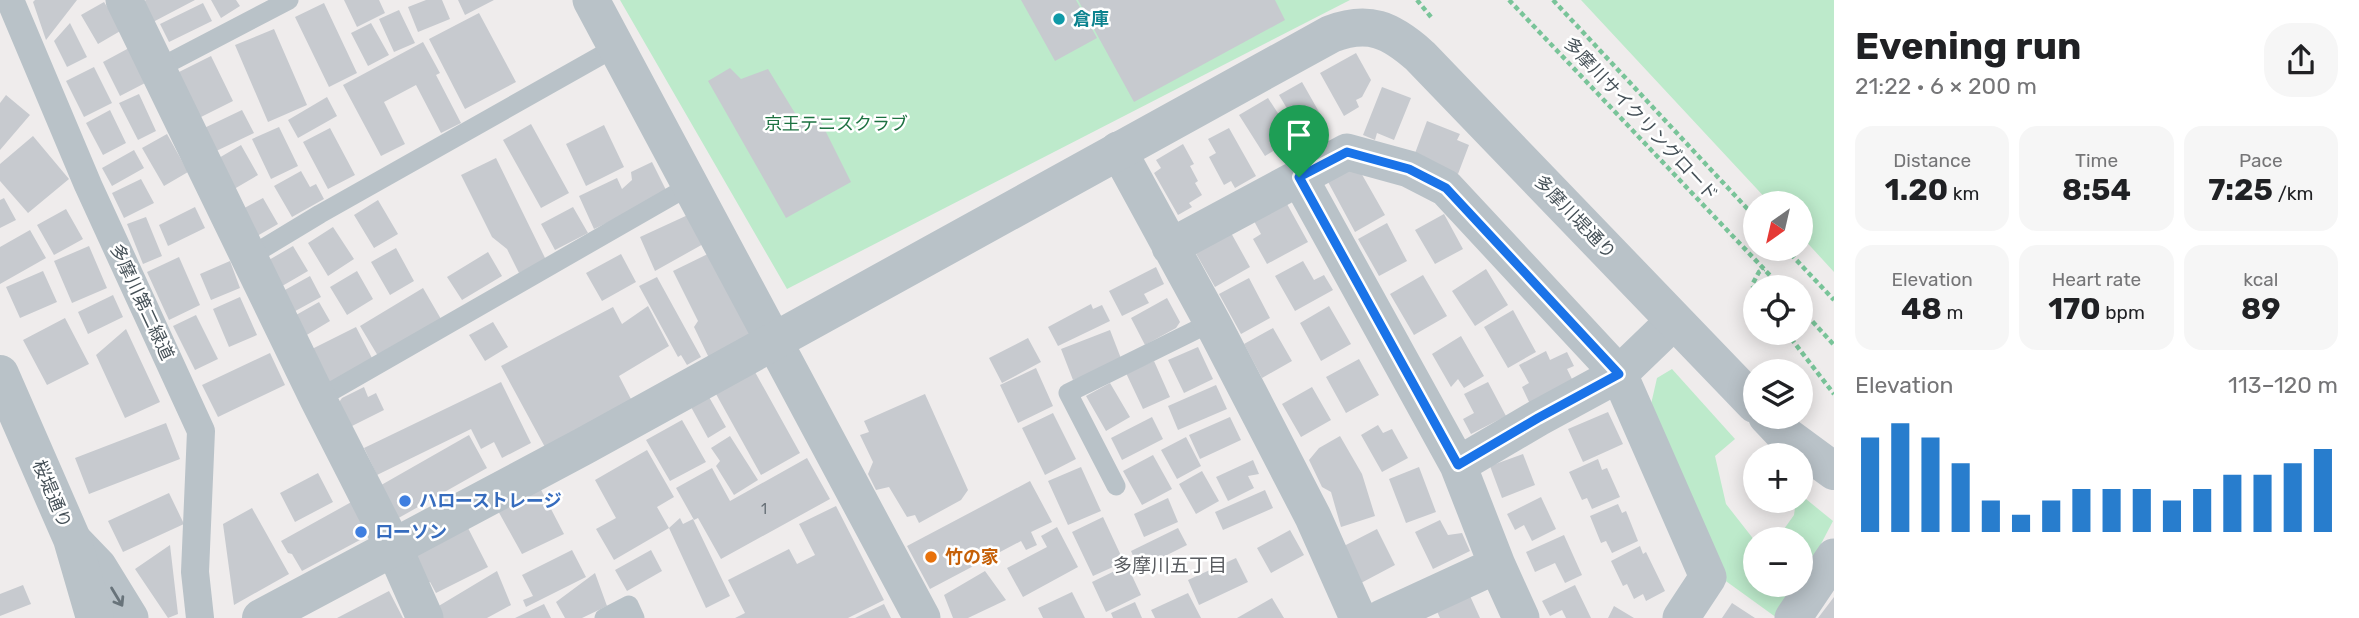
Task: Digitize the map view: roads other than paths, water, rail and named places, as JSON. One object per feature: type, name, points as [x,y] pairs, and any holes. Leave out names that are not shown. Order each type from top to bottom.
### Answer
[{"type":"street","name":"多摩川第二緑道","points":[[10,0],[88,185],[201,431],[195,572],[200,618]]},
{"type":"street","points":[[124,0],[318,399],[394,548],[425,618]]},
{"type":"street","points":[[591,0],[922,618]]},
{"type":"street","name":"多摩川堤通り","points":[[261,618],[775,341],[1331,34],[1362,25],[1391,35],[1420,55],[1743,392]]},
{"type":"street","points":[[1118,150],[1212,322],[1313,517],[1358,618]]},
{"type":"street","points":[[1170,247],[1347,152],[1409,169],[1446,188],[1619,374],[1708,577],[1681,618]]},
{"type":"street","points":[[1299,177],[1458,465],[1521,618]]},
{"type":"street","points":[[1458,465],[1619,374],[1674,321]]},
{"type":"street","name":"桜堤通り","points":[[0,373],[72,539],[95,618]]},
{"type":"street","points":[[1779,429],[1834,471]]},
{"type":"street","points":[[72,539],[98,566],[130,618]]},
{"type":"street","points":[[1793,618],[1834,557]]},
{"type":"street","points":[[1382,618],[1497,565]]},
{"type":"lane","points":[[157,69],[289,0]]},
{"type":"lane","points":[[249,257],[616,47]]},
{"type":"lane","points":[[318,399],[691,185]]},
{"type":"lane","points":[[1116,486],[1068,393],[1212,322]]},
{"type":"lane","points":[[604,618],[629,606],[635,618]]},
{"type":"place","name":"倉庫","points":[[1059,19]]},
{"type":"place","name":"ハローストレージ","points":[[405,501]]},
{"type":"place","name":"ローソン","points":[[361,532]]},
{"type":"place","name":"竹の家","points":[[931,557]]},
{"type":"district","name":"多摩川五丁目","points":[[1170,565]]},
{"type":"park label","name":"京王テニスクラブ","points":[[836,124]]}]
